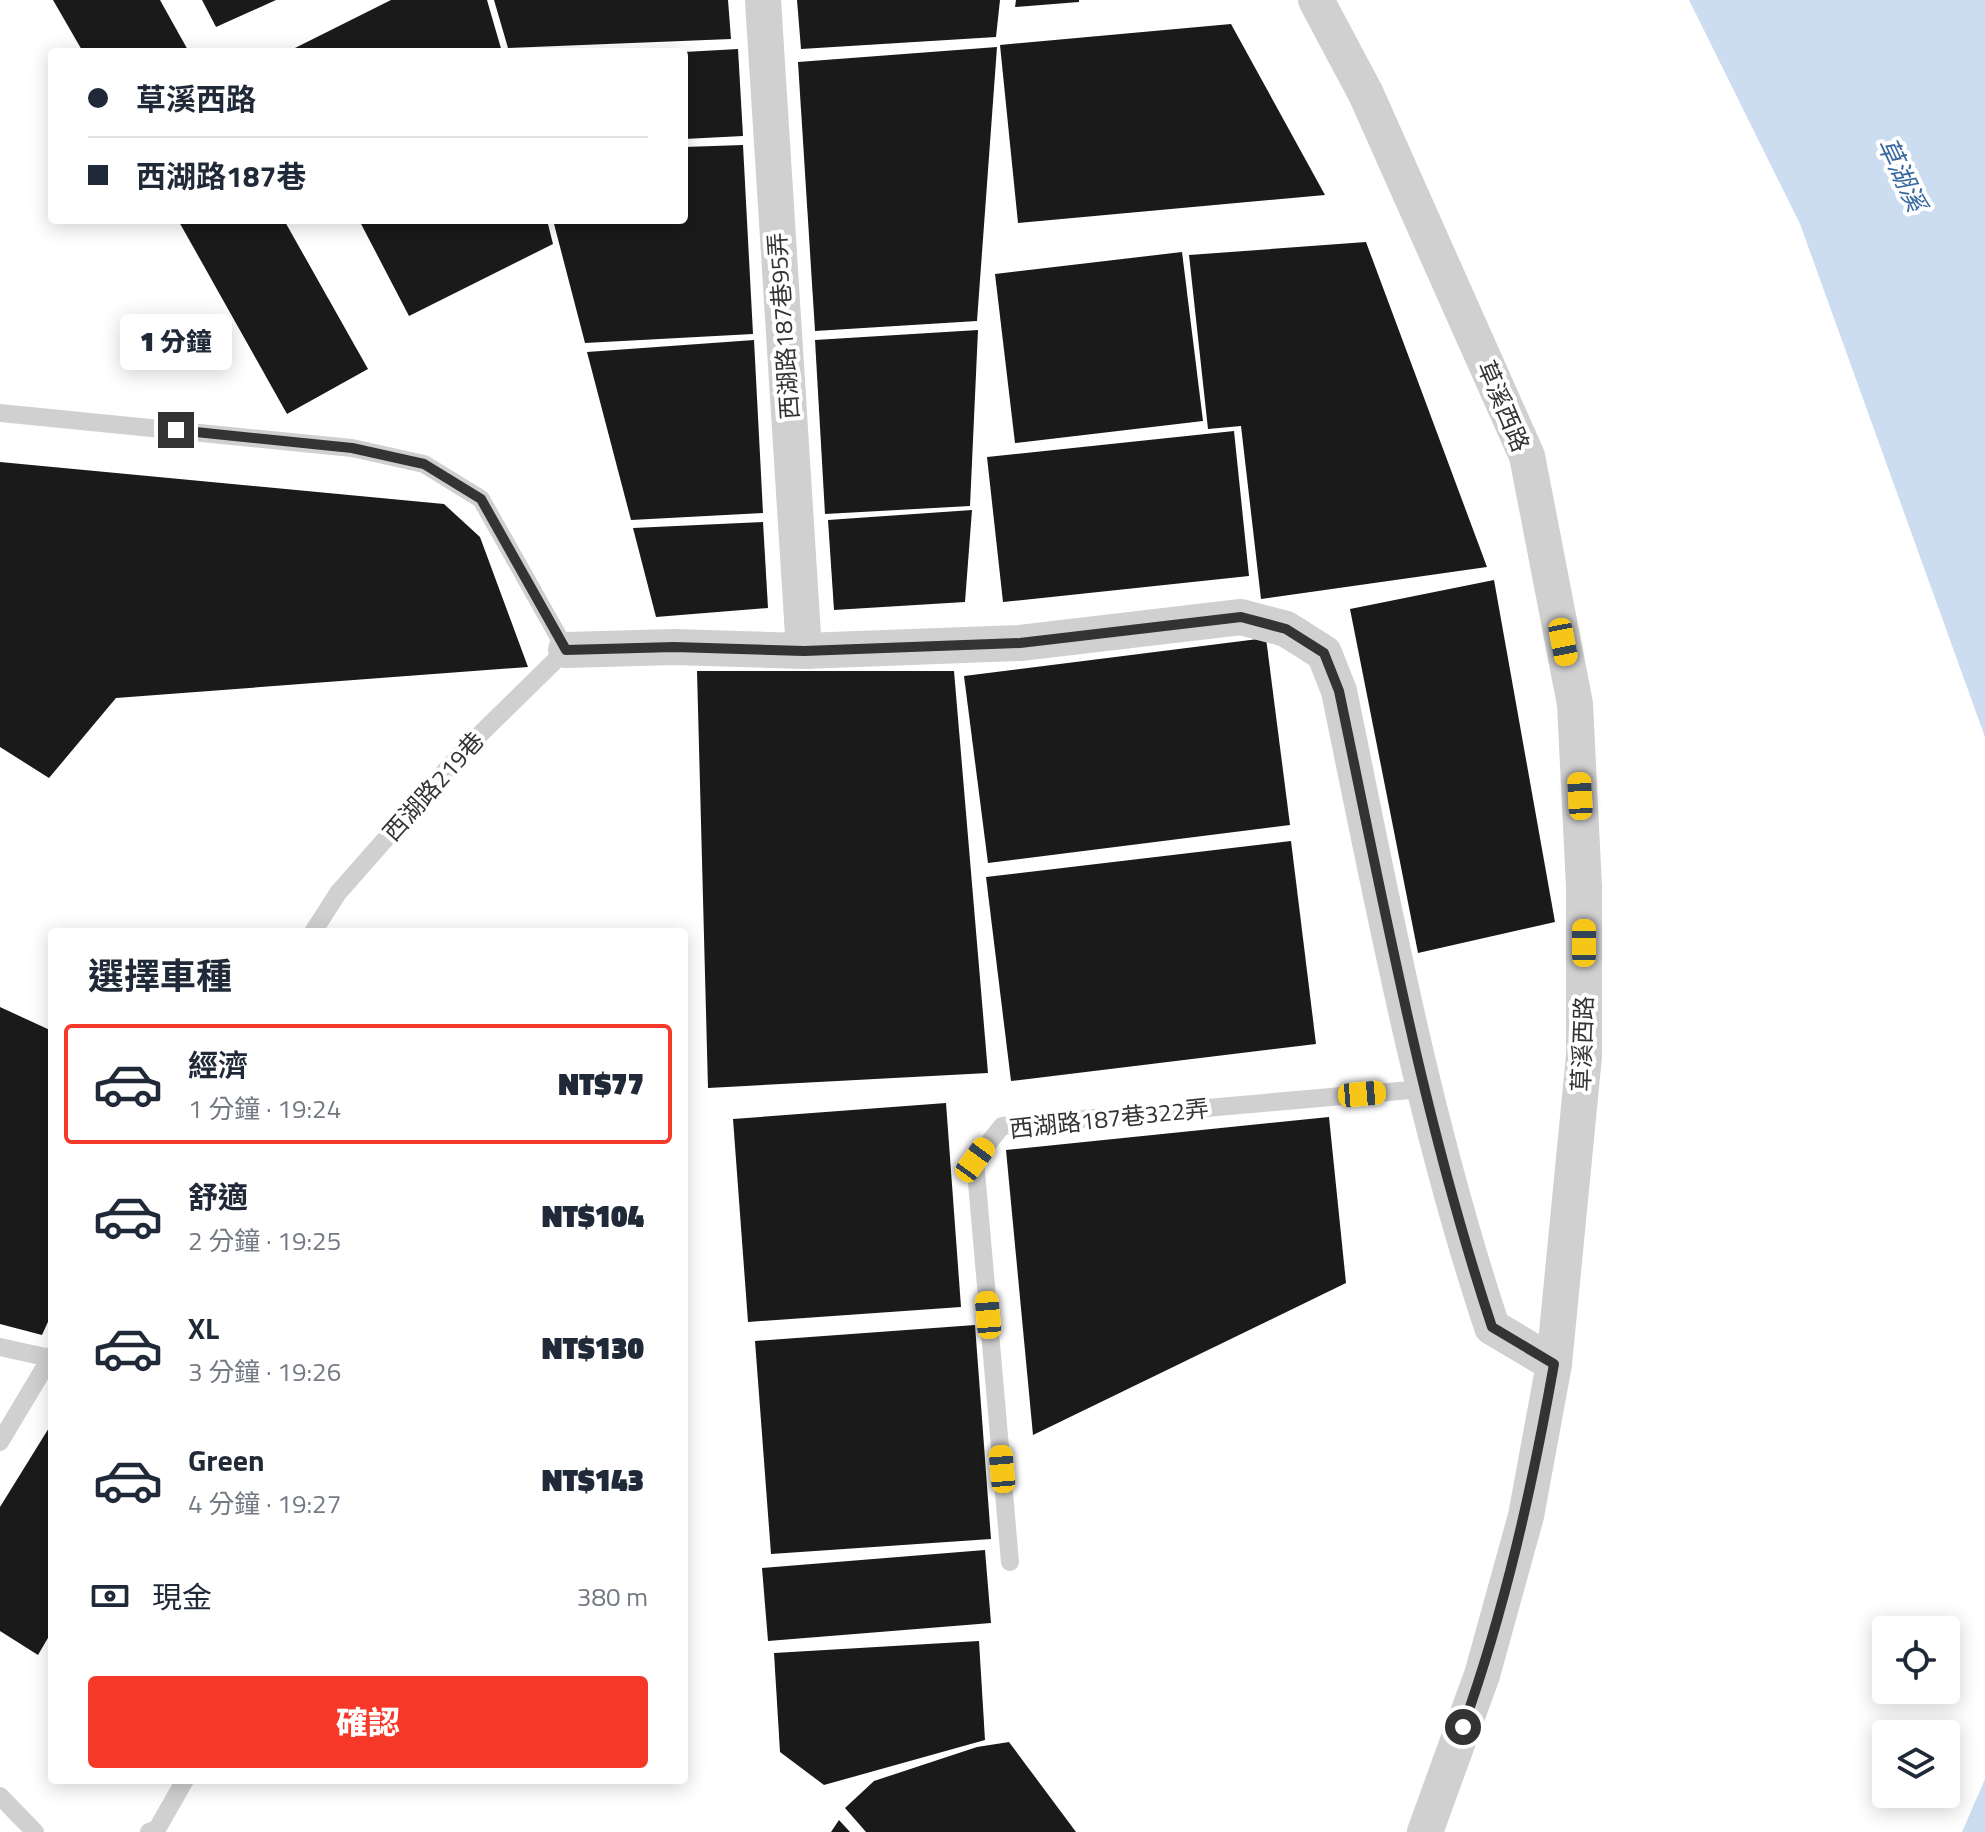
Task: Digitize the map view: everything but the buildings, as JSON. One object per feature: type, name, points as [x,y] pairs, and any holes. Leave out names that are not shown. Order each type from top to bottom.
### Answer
[{"type":"street","name":"西湖路187巷95弄","points":[[763,0],[804,651]]},
{"type":"street","name":"草溪西路","points":[[1316,0],[1384,133],[1527,456],[1575,704],[1584,887],[1584,1056],[1554,1364],[1526,1516],[1482,1675],[1425,1832]]},
{"type":"street","points":[[566,650],[674,647],[804,651],[1020,643],[1241,617],[1286,629],[1324,653],[1339,691],[1422,1089],[1492,1327],[1554,1364]]},
{"type":"lane","points":[[0,413],[352,448],[424,464],[481,499],[566,650]]},
{"type":"lane","name":"西湖路219巷","points":[[316,928],[338,893],[461,753],[566,650]]},
{"type":"lane","name":"西湖路187巷322弄","points":[[1010,1562],[975,1160],[1002,1126],[1422,1089]]},
{"type":"lane","points":[[0,1347],[48,1355]]},
{"type":"lane","points":[[0,1442],[48,1361]]},
{"type":"lane","points":[[149,1832],[157,1829],[183,1784]]},
{"type":"lane","points":[[0,1796],[35,1832]]},
{"type":"water","name":"草湖溪","points":[[1689,0],[1985,0],[1985,737],[1800,224]]},
{"type":"water","points":[[1985,1779],[1985,1832],[1962,1832]]},
{"type":"route","points":[[176,430],[352,448],[424,464],[481,499],[566,650],[674,647],[804,651],[1020,643],[1241,617],[1286,629],[1324,653],[1339,691],[1422,1089],[1467,1252],[1492,1327],[1554,1364],[1526,1516],[1482,1675],[1463,1727]]}]
